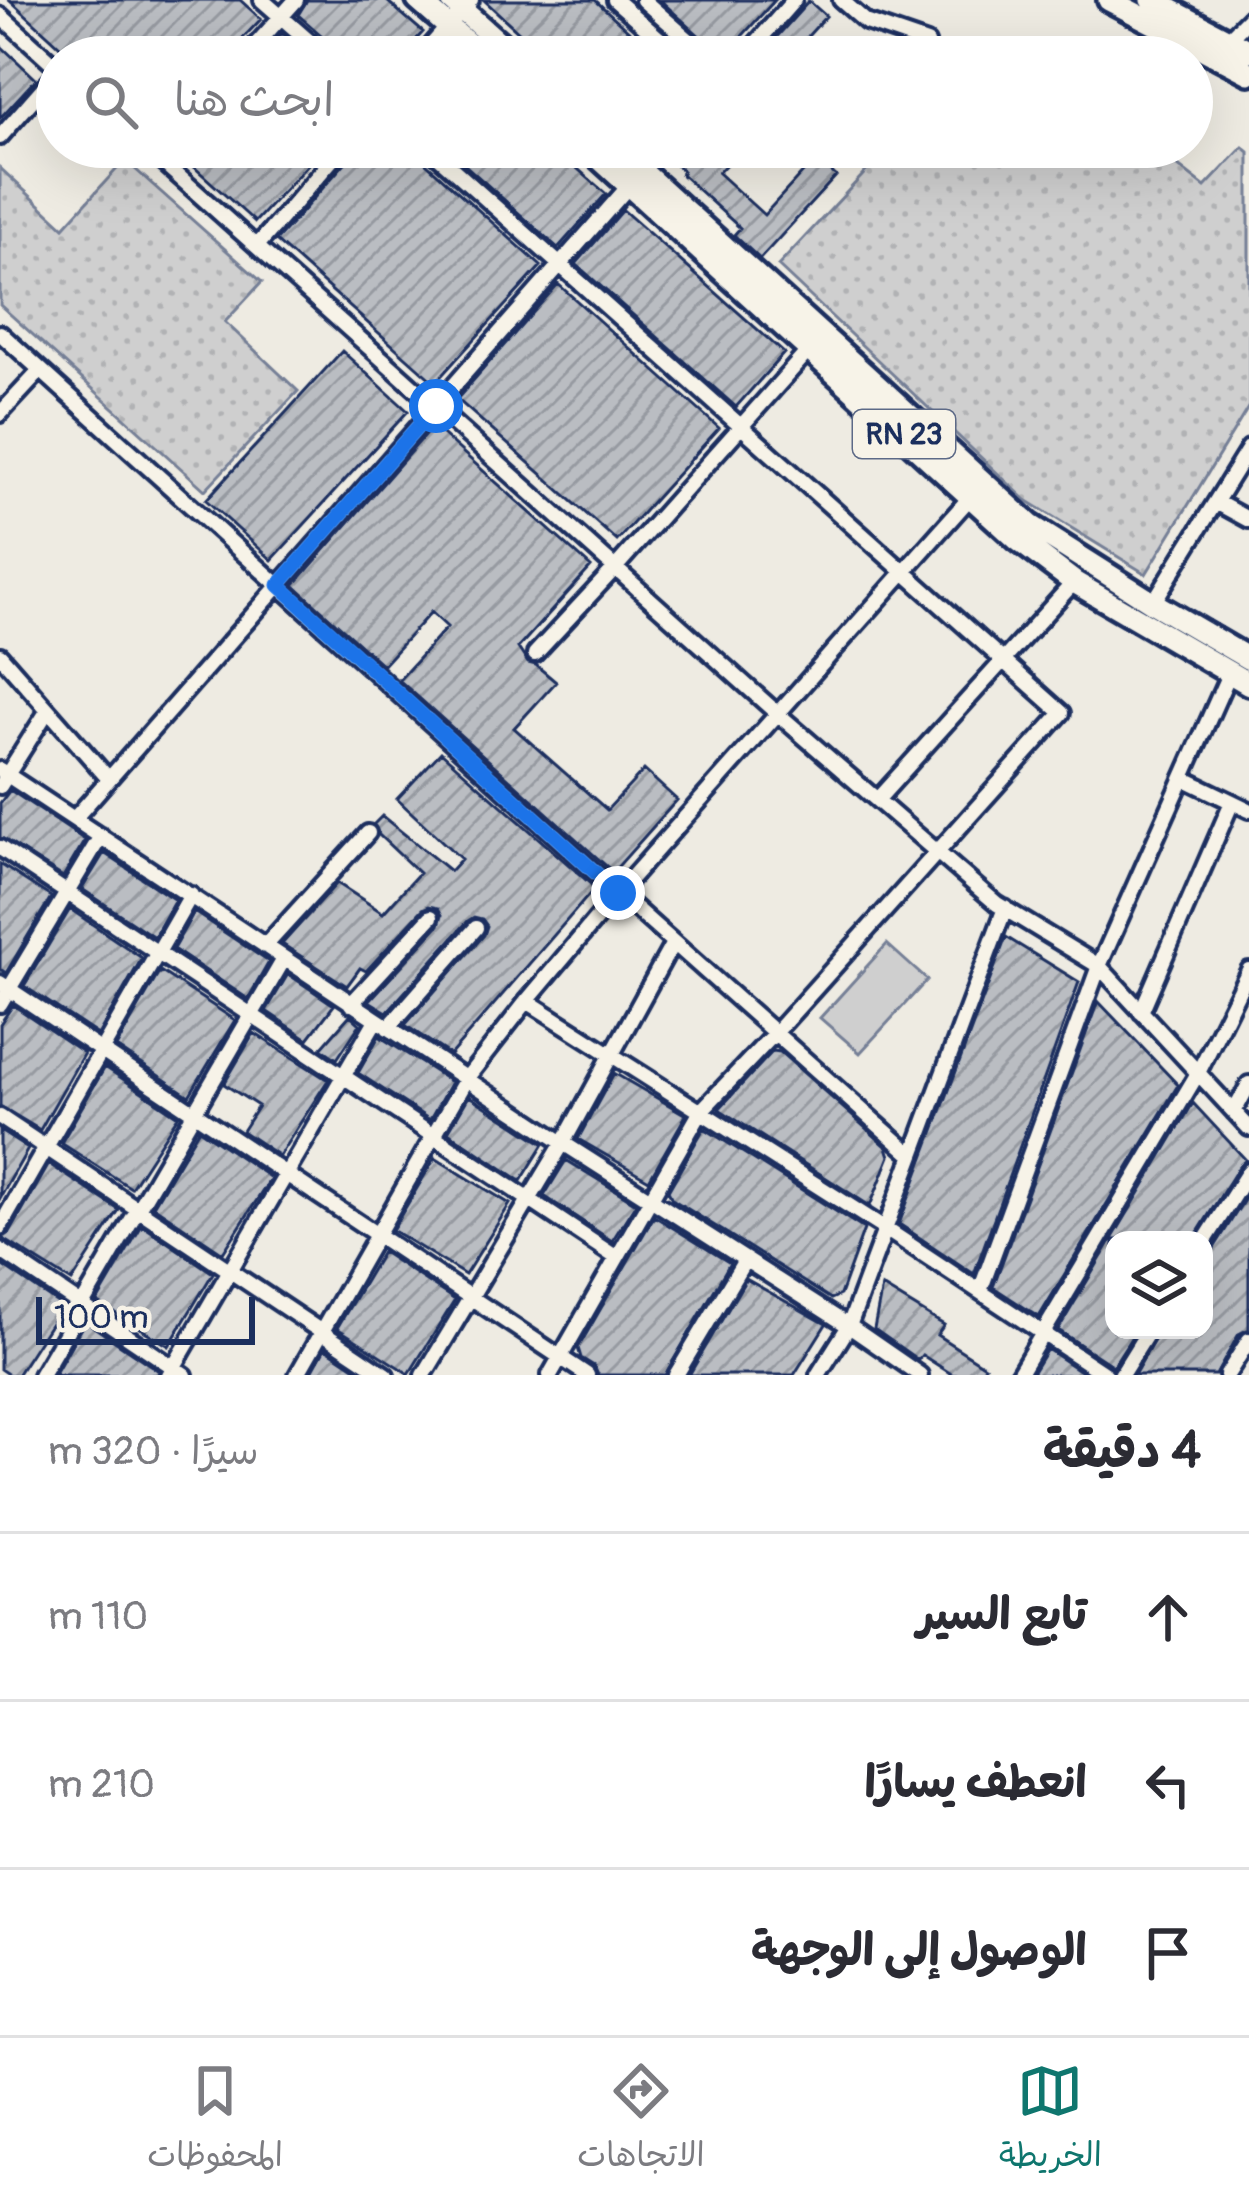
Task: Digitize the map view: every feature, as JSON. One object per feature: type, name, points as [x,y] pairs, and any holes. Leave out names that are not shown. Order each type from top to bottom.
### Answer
[{"type":"main road","points":[[418,0],[458,9],[490,36]]},
{"type":"main road","points":[[1109,0],[1163,9],[1204,36]]},
{"type":"main road","points":[[458,9],[472,36]]},
{"type":"main road","points":[[1213,42],[1249,73]]},
{"type":"main road","points":[[1221,47],[1249,51]]},
{"type":"main road","name":"RN 23","points":[[620,168],[977,490],[1017,539],[1073,582],[1239,679]]},
{"type":"main road","name":"RN 23","points":[[629,168],[810,349],[977,490],[1249,659]]},
{"type":"street","points":[[262,0],[303,36]]},
{"type":"street","points":[[264,36],[296,0]]},
{"type":"street","points":[[615,0],[656,36]]},
{"type":"street","points":[[643,0],[684,36]]},
{"type":"street","points":[[762,36],[794,0]]},
{"type":"street","points":[[842,0],[866,22],[907,36]]},
{"type":"street","points":[[438,36],[458,9]]},
{"type":"street","points":[[0,15],[36,49]]},
{"type":"street","points":[[1221,47],[1249,18]]},
{"type":"street","points":[[0,137],[36,94]]},
{"type":"street","points":[[175,168],[615,568],[937,852],[1004,908],[1099,967],[1249,1128]]},
{"type":"street","points":[[257,246],[325,168]]},
{"type":"street","points":[[452,168],[1062,713],[701,1111],[550,1375]]},
{"type":"street","points":[[74,819],[645,168]]},
{"type":"street","points":[[0,333],[911,1154]]},
{"type":"street","points":[[535,654],[810,349]]},
{"type":"street","points":[[0,413],[40,370]]},
{"type":"street","points":[[1153,603],[1249,448]]},
{"type":"street","points":[[297,1375],[466,1079],[618,893],[977,490]]},
{"type":"street","points":[[1216,502],[1249,520]]},
{"type":"street","points":[[877,800],[1073,582]]},
{"type":"street","points":[[0,655],[108,778]]},
{"type":"street","points":[[980,1291],[1099,967],[1183,778],[1239,679]]},
{"type":"street","points":[[48,710],[2,777],[74,819],[920,1375]]},
{"type":"street","points":[[1183,778],[1249,810]]},
{"type":"street","points":[[1141,1012],[1232,802]]},
{"type":"street","points":[[266,946],[368,833]]},
{"type":"street","points":[[0,1004],[4,986],[100,836]]},
{"type":"street","points":[[0,848],[617,1258]]},
{"type":"street","points":[[0,1227],[190,896]]},
{"type":"street","points":[[818,1375],[849,1326],[1004,908]]},
{"type":"street","points":[[351,1004],[430,917]]},
{"type":"street","points":[[0,1250],[176,1372],[343,1077],[382,1024],[476,928]]},
{"type":"street","points":[[424,1375],[563,1143],[673,943]]},
{"type":"street","points":[[41,1375],[284,959]]},
{"type":"street","points":[[1018,1375],[1198,1073],[1248,974]]},
{"type":"street","points":[[4,986],[587,1375]]},
{"type":"street","points":[[527,1001],[1106,1375]]},
{"type":"street","points":[[1234,1112],[1249,1084]]},
{"type":"street","points":[[0,1117],[386,1375]]},
{"type":"street","points":[[1211,1231],[1249,1171]]},
{"type":"street","points":[[676,1375],[745,1259]]},
{"type":"street","points":[[1120,1375],[1143,1339]]},
{"type":"street","points":[[1227,1375],[1249,1340]]},
{"type":"shaded area","points":[[1243,147],[1249,152],[1249,406],[1146,574],[1026,500],[778,266],[869,168],[1181,168],[1205,187]]},
{"type":"shaded area","points":[[0,168],[64,227],[118,168],[134,168],[262,282],[225,322],[298,391],[205,490],[0,305]]},
{"type":"shaded area","points":[[887,944],[927,980],[860,1053],[820,1018]]},
{"type":"building","points":[[10,0],[240,0],[261,19],[245,36],[49,36]]},
{"type":"building","points":[[307,0],[386,0],[423,32],[419,36],[322,36],[298,15]]},
{"type":"building","points":[[484,0],[595,0],[634,36],[523,36]]},
{"type":"building","points":[[660,0],[775,0],[742,36],[700,36]]},
{"type":"building","points":[[809,1],[826,16],[808,36],[778,36]]},
{"type":"building","points":[[0,45],[36,79],[0,118]]},
{"type":"building","points":[[195,168],[305,168],[255,222]]},
{"type":"building","points":[[340,168],[431,168],[541,266],[435,383],[276,241]]},
{"type":"building","points":[[468,168],[577,168],[606,194],[558,248]]},
{"type":"building","points":[[680,168],[723,168],[718,173],[764,215],[807,168],[827,168],[836,176],[760,259],[734,235],[740,228]]},
{"type":"building","points":[[623,210],[784,353],[736,407],[576,264]]},
{"type":"building","points":[[558,284],[719,428],[617,541],[457,399]]},
{"type":"building","points":[[342,351],[408,411],[272,560],[206,500]]},
{"type":"building","points":[[433,426],[591,567],[518,648],[528,663],[556,682],[514,728],[607,810],[644,770],[677,800],[613,872],[399,680],[447,627],[431,612],[383,665],[294,585]]},
{"type":"building","points":[[441,752],[595,888],[450,1055],[405,1025],[484,935],[487,926],[482,919],[468,921],[387,1012],[369,1001],[439,925],[438,908],[423,909],[347,986],[282,944],[337,883],[383,913],[419,873],[379,835],[374,824],[382,816],[450,871],[461,859],[397,799]]},
{"type":"building","points":[[10,790],[85,840],[63,877],[0,837],[0,803]]},
{"type":"building","points":[[104,853],[175,900],[154,937],[82,889]]},
{"type":"building","points":[[0,864],[51,897],[6,973],[0,969]]},
{"type":"building","points":[[70,909],[142,958],[98,1035],[24,986]]},
{"type":"building","points":[[194,912],[269,962],[248,999],[173,949]]},
{"type":"building","points":[[1006,937],[1079,982],[974,1274],[899,1224]]},
{"type":"building","points":[[160,971],[235,1020],[189,1096],[116,1047]]},
{"type":"building","points":[[288,974],[334,1005],[308,1039],[266,1011]]},
{"type":"building","points":[[1098,1001],[1178,1085],[1039,1317],[993,1287]]},
{"type":"building","points":[[13,1005],[84,1053],[40,1130],[0,1106],[0,1024]]},
{"type":"building","points":[[350,1015],[360,1024],[337,1059],[321,1048]]},
{"type":"building","points":[[254,1033],[328,1080],[279,1156],[242,1131],[258,1106],[224,1084]]},
{"type":"building","points":[[379,1036],[451,1082],[430,1120],[358,1073]]},
{"type":"building","points":[[773,1051],[780,1052],[887,1147],[890,1156],[870,1206],[719,1109]]},
{"type":"building","points":[[105,1067],[178,1116],[131,1188],[61,1143]]},
{"type":"building","points":[[614,1073],[686,1115],[649,1180],[578,1139]]},
{"type":"building","points":[[469,1096],[544,1144],[521,1181],[448,1132]]},
{"type":"building","points":[[1193,1103],[1246,1160],[1199,1231],[1117,1231]]},
{"type":"building","points":[[704,1128],[864,1229],[840,1295],[831,1299],[672,1199],[668,1191]]},
{"type":"building","points":[[199,1129],[271,1178],[223,1253],[153,1206]]},
{"type":"building","points":[[0,1131],[28,1149],[0,1198]]},
{"type":"building","points":[[435,1158],[510,1204],[465,1275],[392,1230]]},
{"type":"building","points":[[566,1160],[636,1203],[612,1241],[544,1196]]},
{"type":"building","points":[[49,1164],[119,1210],[72,1282],[2,1238],[10,1233]]},
{"type":"building","points":[[1249,1192],[1249,1329],[1239,1334],[1216,1375],[1134,1375],[1155,1339],[1213,1339],[1214,1248]]},
{"type":"building","points":[[654,1216],[730,1263],[665,1375],[598,1375],[578,1348]]},
{"type":"building","points":[[142,1225],[213,1273],[169,1346],[97,1302]]},
{"type":"building","points":[[1105,1251],[1105,1339],[1130,1339],[1113,1366],[1058,1330]]},
{"type":"building","points":[[382,1252],[455,1300],[409,1374],[337,1328]]},
{"type":"building","points":[[0,1264],[62,1306],[17,1375],[0,1369]]},
{"type":"building","points":[[746,1279],[826,1324],[794,1375],[689,1375]]},
{"type":"building","points":[[882,1287],[944,1325],[937,1335],[985,1366],[979,1375],[953,1375],[922,1355],[918,1360],[874,1329]]},
{"type":"building","points":[[85,1321],[159,1371],[158,1375],[54,1375]]},
{"type":"building","points":[[325,1348],[333,1353],[366,1375],[310,1375]]},
{"type":"building","points":[[1047,1349],[1086,1375],[1031,1375]]},
{"type":"route","points":[[436,406],[279,585],[618,893]]}]
